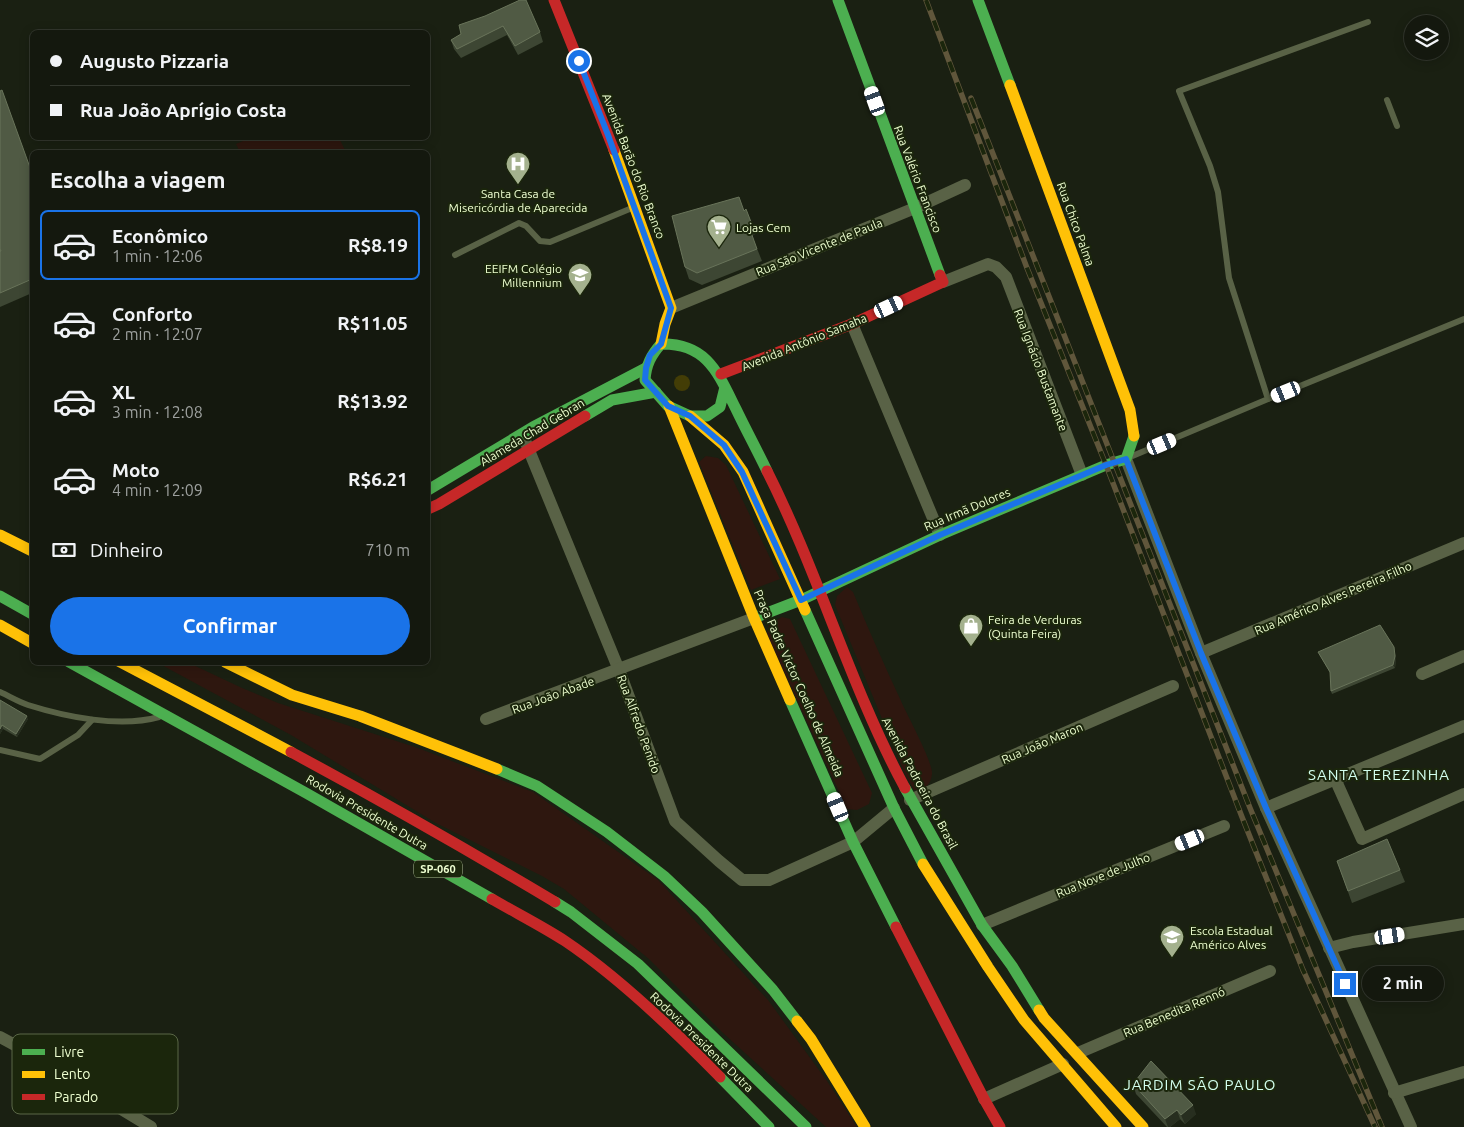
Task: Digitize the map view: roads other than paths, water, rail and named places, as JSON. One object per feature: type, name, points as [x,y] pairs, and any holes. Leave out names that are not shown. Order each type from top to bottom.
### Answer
[{"type":"main road","name":"Avenida Barão do Rio Branco","points":[[554,0],[608,135],[671,308]]},
{"type":"main road","name":"Rua Valério Francisco","points":[[838,0],[943,282]]},
{"type":"main road","name":"Rua Chico Palma","points":[[978,0],[1130,410],[1134,438],[1126,459]]},
{"type":"main road","name":"Avenida Antônio Samaha","points":[[721,374],[852,324],[943,282]]},
{"type":"main road","points":[[671,308],[661,344],[650,355],[645,380],[669,406],[690,416],[724,445],[742,472],[910,843],[1024,1020],[1116,1127]]},
{"type":"main road","points":[[661,344],[679,344],[699,352],[721,374],[725,387],[720,407],[707,416],[690,416]]},
{"type":"main road","name":"Alameda Chad Gebran","points":[[430,489],[522,434],[610,385],[646,368]]},
{"type":"main road","name":"Avenida Padroeira do Brasil","points":[[725,387],[777,490],[821,591],[873,726],[910,800],[982,925],[1012,966],[1044,1018],[1078,1053],[1143,1127]]},
{"type":"main road","name":"Alameda Chad Gebran","points":[[430,508],[612,400],[656,392]]},
{"type":"main road","name":"Praça Padre Victor Coelho de Almeida","points":[[669,406],[754,618],[853,842],[1000,1127]]},
{"type":"main road","name":"Rua Irmã Dolores","points":[[754,618],[801,600],[940,535],[1126,459]]},
{"type":"main road","points":[[458,473],[467,487]]},
{"type":"main road","points":[[0,535],[30,550]]},
{"type":"main road","points":[[0,596],[30,613]]},
{"type":"main road","points":[[0,624],[30,641]]},
{"type":"main road","name":"Rodovia Presidente Dutra","points":[[74,665],[306,793],[565,941],[603,968],[646,1007],[698,1055],[769,1127]]},
{"type":"main road","name":"Rodovia Presidente Dutra","points":[[126,665],[455,842],[571,912],[638,964],[806,1127]]},
{"type":"main road","points":[[231,665],[292,696],[360,716],[510,774],[537,786],[607,832],[664,876],[702,912],[773,990],[811,1039],[865,1127]]},
{"type":"street","name":"Rua São Vicente de Paula","points":[[671,308],[915,208],[965,185]]},
{"type":"street","name":"Avenida Antônio Samaha","points":[[943,282],[988,264],[996,267]]},
{"type":"street","name":"Rua Ignácio Bustamante","points":[[996,267],[1006,278],[1082,476]]},
{"type":"street","points":[[852,324],[940,535]]},
{"type":"street","name":"Rua Alfredo Penido","points":[[522,434],[619,670],[675,822],[742,880],[769,880],[853,842]]},
{"type":"street","points":[[1126,459],[1201,653],[1266,808],[1410,1127]]},
{"type":"street","name":"Rua Américo Alves Pereira Filho","points":[[1201,653],[1464,543]]},
{"type":"street","name":"Rua João Abade","points":[[486,719],[754,618]]},
{"type":"street","points":[[1422,674],[1464,656]]},
{"type":"street","name":"Rua João Maron","points":[[910,800],[1174,686]]},
{"type":"street","points":[[1266,808],[1464,726]]},
{"type":"street","points":[[1336,780],[1362,839],[1464,794]]},
{"type":"street","points":[[853,842],[894,808]]},
{"type":"street","name":"Rua Nove de Julho","points":[[982,925],[1224,826]]},
{"type":"street","points":[[1329,948],[1352,942],[1464,924]]},
{"type":"street","name":"Rua Benedita Rennó","points":[[1078,1053],[1270,971]]},
{"type":"street","points":[[0,1037],[12,1044]]},
{"type":"street","points":[[984,1099],[1063,1064]]},
{"type":"street","points":[[1394,1093],[1464,1072]]},
{"type":"street","points":[[130,1114],[151,1127]]},
{"type":"lane","points":[[1268,399],[1229,278],[1218,192],[1210,166],[1179,91],[1368,22]]},
{"type":"lane","points":[[1387,100],[1397,126]]},
{"type":"lane","points":[[455,255],[519,223],[526,226],[540,241],[550,242],[635,207]]},
{"type":"lane","points":[[1126,459],[1464,319]]},
{"type":"lane","points":[[0,692],[28,705],[92,720],[143,722],[165,716]]},
{"type":"lane","points":[[0,750],[40,759],[78,735],[92,720]]},
{"type":"railway","points":[[926,0],[1027,268],[1106,465],[1242,817],[1303,970],[1375,1127]]},
{"type":"railway","points":[[971,98],[1250,808],[1382,1127]]},
{"type":"place","name":"Santa Casa de Misericórdia de Aparecida","points":[[518,185]]},
{"type":"place","name":"Lojas Cem","points":[[719,248]]},
{"type":"place","name":"EEIFM Colégio Millennium","points":[[580,296]]},
{"type":"place","name":"Feira de Verduras (Quinta Feira)","points":[[971,647]]},
{"type":"place","name":"Escola Estadual Américo Alves","points":[[1172,958]]},
{"type":"district","name":"SANTA TEREZINHA","points":[[1379,774]]},
{"type":"district","name":"JARDIM SÃO PAULO","points":[[1200,1084]]}]
